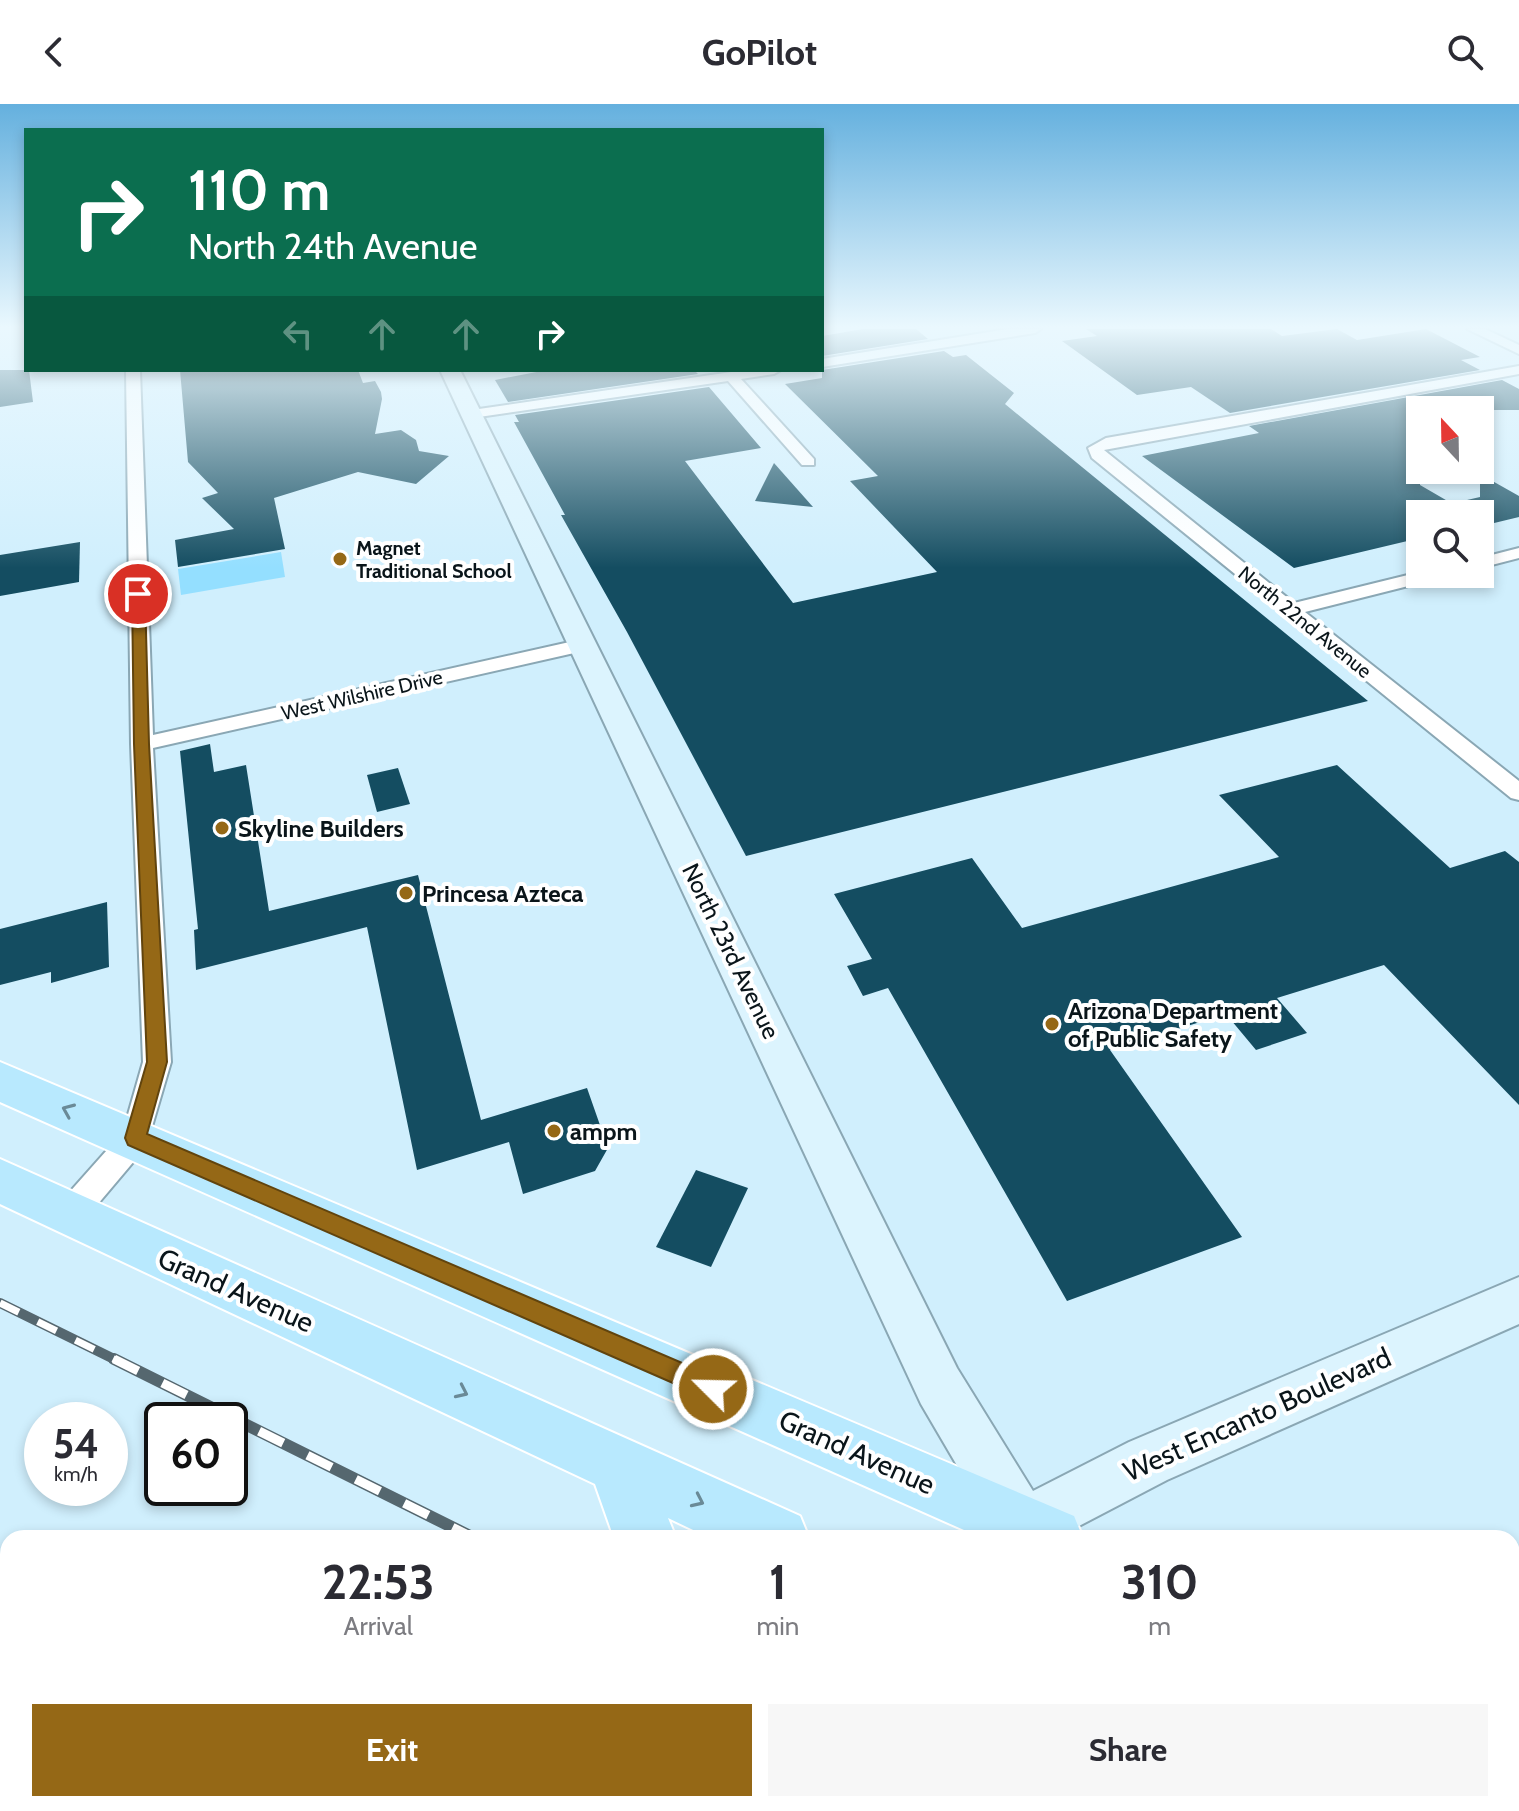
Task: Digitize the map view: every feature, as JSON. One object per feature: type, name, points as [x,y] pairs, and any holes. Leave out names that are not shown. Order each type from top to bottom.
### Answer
[{"type":"main road","name":"Grand Avenue","points":[[0,1081],[136,1138],[1016,1530]]},
{"type":"main road","name":"Grand Avenue","points":[[0,1181],[761,1530]]},
{"type":"main road","points":[[617,1463],[642,1530]]},
{"type":"street","points":[[70,1214],[136,1138],[157,1062],[142,744],[134,409]]},
{"type":"street","name":"North 23rd Avenue","points":[[469,409],[939,1386],[1023,1530]]},
{"type":"street","points":[[472,414],[508,409]]},
{"type":"street","points":[[760,409],[808,462]]},
{"type":"street","name":"North 22nd Avenue","points":[[1301,409],[1096,448],[1098,455],[1519,793]]},
{"type":"street","points":[[1494,559],[1519,553]]},
{"type":"street","points":[[1290,610],[1406,581]]},
{"type":"street","name":"West Wilshire Drive","points":[[142,744],[583,645]]},
{"type":"street","name":"West Encanto Boulevard","points":[[1032,1530],[1162,1455],[1519,1300]]},
{"type":"shaded area","points":[[281,552],[285,577],[181,595],[178,569]]},
{"type":"building","points":[[183,409],[380,409],[375,434],[401,430],[416,440],[419,451],[449,456],[416,484],[358,472],[274,498],[285,549],[178,567],[175,540],[234,529],[202,498],[218,493],[188,462]]},
{"type":"building","points":[[559,409],[727,409],[761,448],[685,461],[793,603],[937,572],[850,481],[878,476],[810,409],[1011,409],[1368,701],[746,856],[561,515],[565,515],[514,422],[519,422],[515,415]]},
{"type":"building","points":[[1223,409],[1255,409],[1230,413]]},
{"type":"building","points":[[1344,409],[1406,409],[1406,484],[1420,484],[1446,500],[1406,500],[1406,541],[1294,568],[1142,456],[1259,433],[1249,426]]},
{"type":"building","points":[[774,463],[813,507],[755,501]]},
{"type":"building","points":[[1494,482],[1519,496],[1519,517],[1494,523],[1494,500],[1467,500],[1480,497],[1480,484]]},
{"type":"building","points":[[80,542],[79,582],[0,596],[0,555]]},
{"type":"building","points":[[210,744],[214,772],[246,765],[269,911],[418,875],[481,1120],[587,1088],[608,1148],[595,1171],[523,1194],[509,1142],[417,1170],[367,927],[196,970],[194,930],[198,929],[180,751]]},
{"type":"building","name":"Arizona Department of Public Safety","points":[[1337,765],[1450,868],[1505,851],[1519,862],[1519,1105],[1384,965],[1277,998],[1307,1033],[1256,1050],[1226,1014],[1110,1050],[1242,1237],[1067,1301],[888,988],[863,996],[847,966],[872,959],[834,894],[972,858],[1022,928],[1279,857],[1219,795]]},
{"type":"building","points":[[398,768],[410,804],[377,812],[367,775]]},
{"type":"building","points":[[107,902],[109,967],[51,983],[51,972],[0,985],[0,929]]},
{"type":"building","points":[[696,1170],[748,1188],[711,1267],[656,1247]]},
{"type":"railway","points":[[0,1303],[118,1361]]},
{"type":"railway","points":[[114,1359],[458,1530]]},
{"type":"place","name":"Magnet Traditional School","points":[[340,559]]},
{"type":"place","name":"Skyline Builders","points":[[222,828]]},
{"type":"place","name":"Princesa Azteca","points":[[406,893]]},
{"type":"place","name":"Arizona Department of Public Safety","points":[[1052,1024]]},
{"type":"place","name":"ampm","points":[[554,1131]]},
{"type":"route","points":[[138,594],[157,1062],[136,1138],[713,1389]]}]
